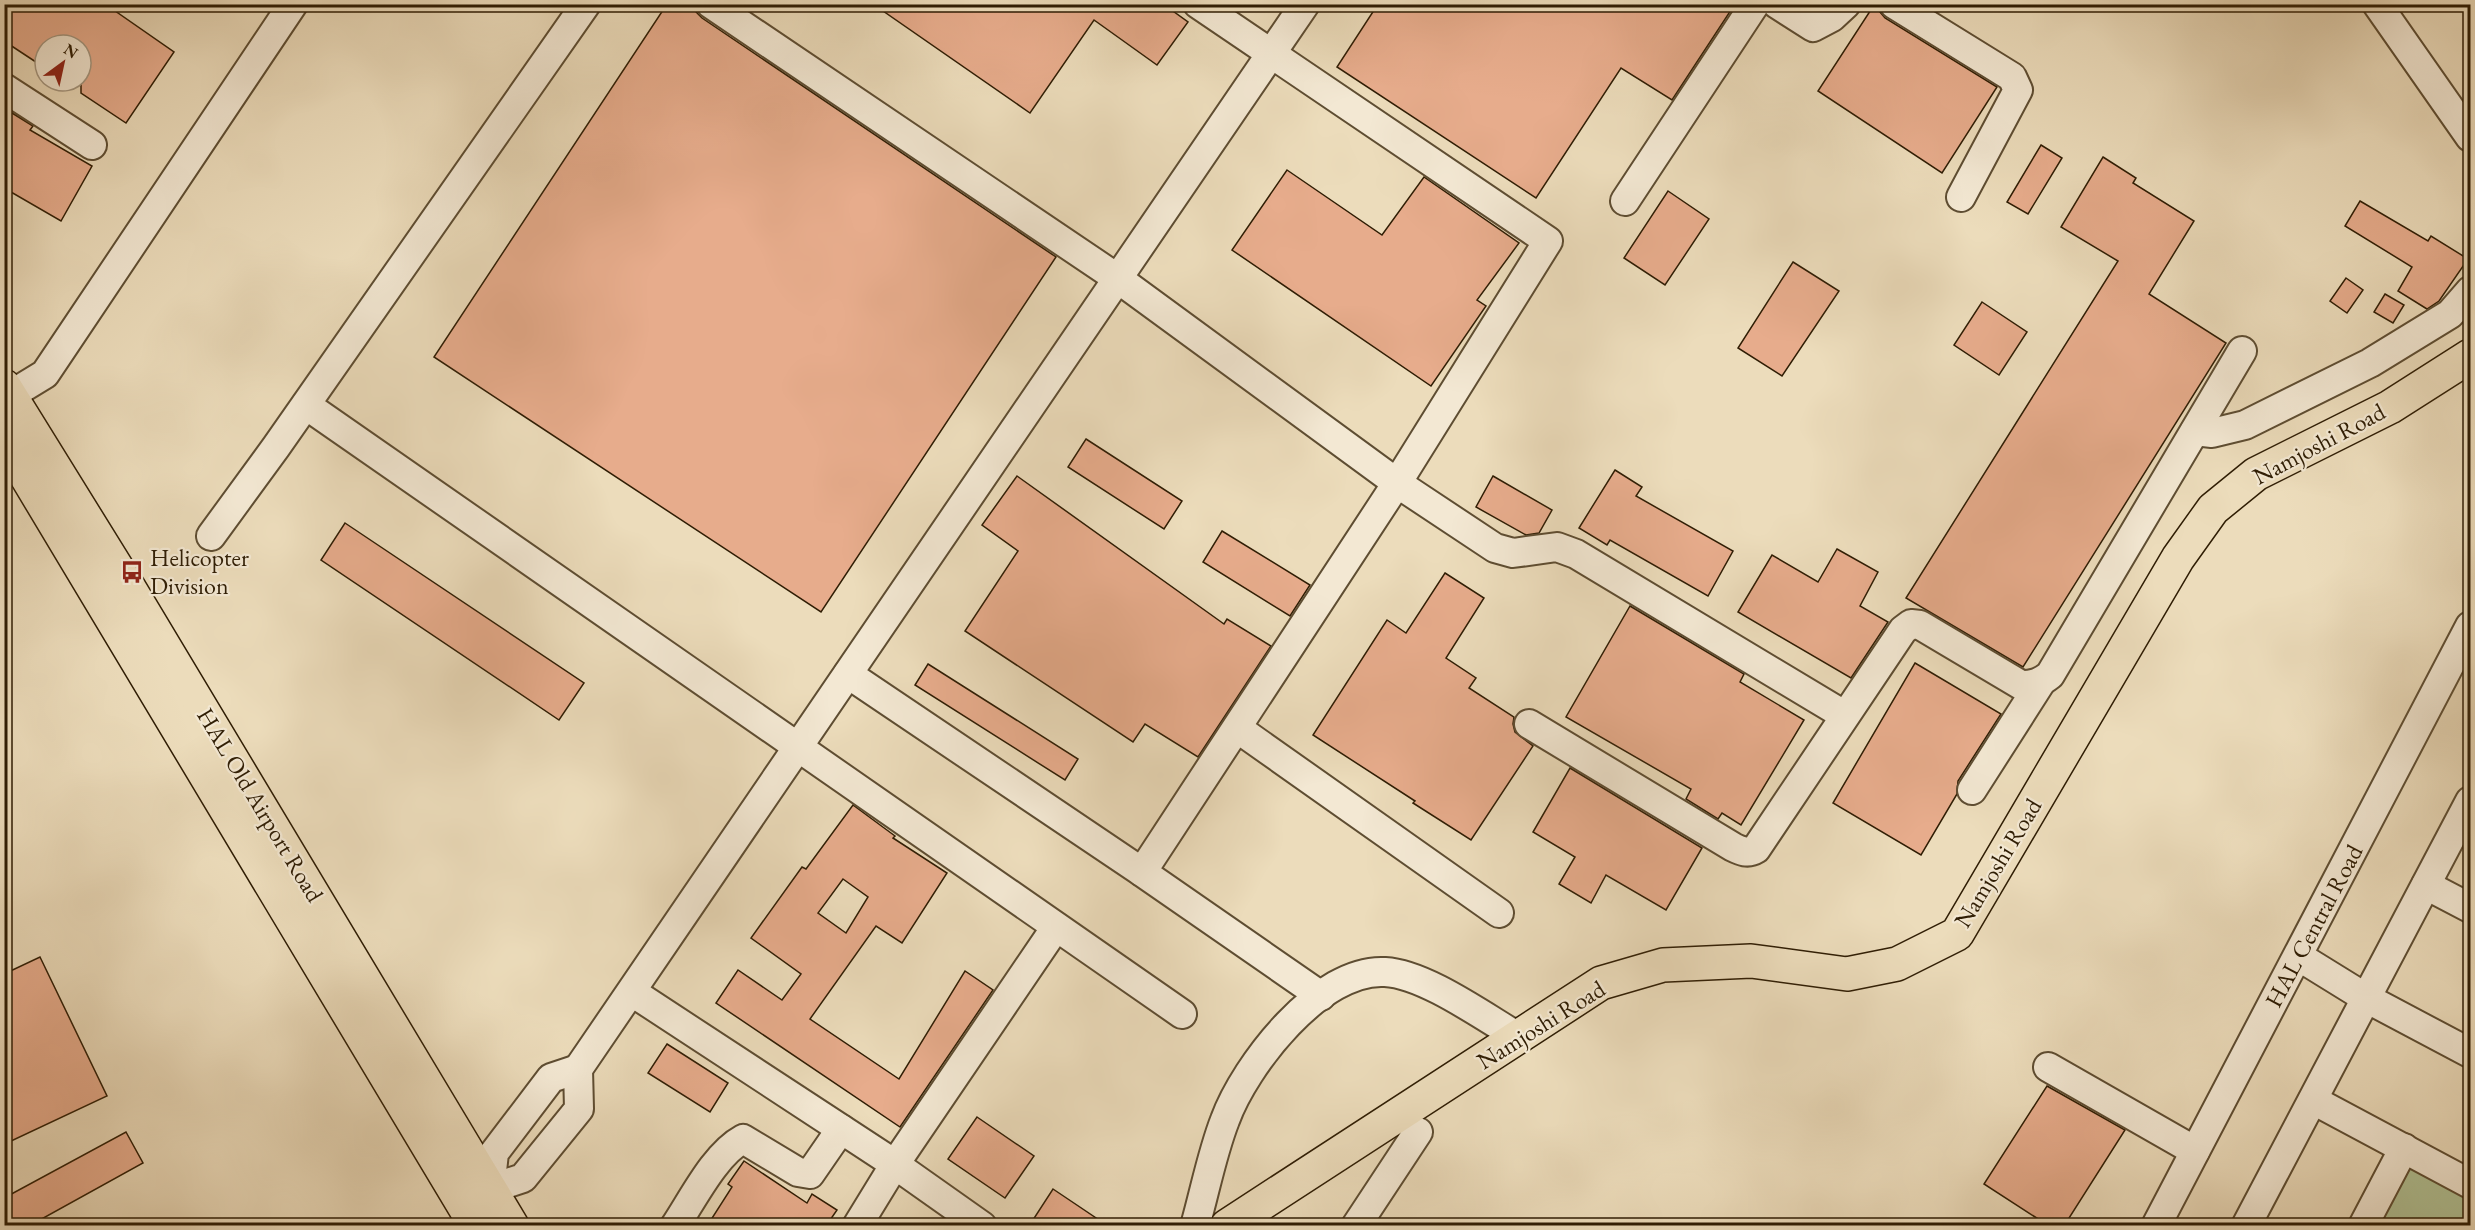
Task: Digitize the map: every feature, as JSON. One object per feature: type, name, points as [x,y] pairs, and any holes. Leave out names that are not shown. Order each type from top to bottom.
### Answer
[{"type":"main road","name":"Namjoshi Road","points":[[1227,1226],[1602,983],[1663,965],[1752,961],[1847,974],[1897,964],[1957,934],[2178,558],[2213,509],[2256,474],[2390,407],[2470,356]]},
{"type":"main road","name":"HAL Old Airport Road","points":[[6,394],[123,578],[512,1226]]},
{"type":"main road","name":"HAL Old Airport Road","points":[[4,439],[468,1222]]},
{"type":"street","points":[[6,394],[45,374],[293,4]]},
{"type":"street","points":[[211,536],[306,405],[586,4]]},
{"type":"street","points":[[711,4],[1117,279],[1397,483],[1495,548],[1513,553],[1557,547],[1576,554],[1844,715]]},
{"type":"street","points":[[1142,872],[1397,483],[1548,240],[1198,4]]},
{"type":"street","points":[[490,1189],[523,1178],[579,1109],[578,1069],[1305,4]]},
{"type":"street","points":[[1625,201],[1755,4]]},
{"type":"street","points":[[1777,4],[1813,27],[1832,17],[1846,4]]},
{"type":"street","points":[[1894,4],[2012,77],[2018,90],[1961,197]]},
{"type":"street","points":[[2377,4],[2470,137]]},
{"type":"street","points":[[4,88],[92,145]]},
{"type":"street","points":[[2194,430],[2212,433],[2245,425],[2370,363],[2450,314],[2470,291]]},
{"type":"street","points":[[1972,790],[2041,682],[2050,675],[2242,351]]},
{"type":"street","points":[[306,405],[1182,1014]]},
{"type":"street","points":[[1529,724],[1733,848],[1747,852],[1756,849],[1844,715],[1903,630],[1911,624],[1920,625],[2010,681],[2021,685],[2041,682]]},
{"type":"street","name":"HAL Central Road","points":[[2156,1226],[2470,627]]},
{"type":"street","points":[[848,674],[1321,996]]},
{"type":"street","points":[[1237,728],[1499,913]]},
{"type":"street","points":[[2246,1226],[2470,801]]},
{"type":"street","points":[[2426,885],[2470,908]]},
{"type":"street","points":[[857,1226],[895,1164],[1056,927]]},
{"type":"street","points":[[2298,956],[2366,998],[2470,1053]]},
{"type":"street","points":[[1195,1226],[1225,1119],[1244,1079],[1297,1013],[1337,985],[1362,974],[1386,972],[1423,982],[1520,1038]]},
{"type":"street","points":[[632,992],[895,1164],[982,1226]]},
{"type":"street","points":[[2049,1067],[2195,1151]]},
{"type":"street","points":[[468,1222],[490,1189],[494,1153],[551,1078],[578,1069]]},
{"type":"street","points":[[2313,1100],[2470,1184]]},
{"type":"street","points":[[675,1226],[723,1155],[734,1144],[743,1139],[798,1172],[810,1174],[841,1129]]},
{"type":"street","points":[[1356,1226],[1418,1132]]},
{"type":"street","points":[[2363,1226],[2404,1148]]},
{"type":"green space","points":[[2409,1167],[2470,1199],[2470,1225],[2378,1226]]},
{"type":"building","points":[[4,4],[105,4],[174,52],[126,123],[81,93],[93,93],[93,33],[33,33],[33,60],[4,41]]},
{"type":"building","points":[[667,4],[695,4],[696,12],[702,18],[1056,257],[821,612],[434,357]]},
{"type":"building","points":[[873,4],[1163,4],[1188,22],[1157,65],[1094,20],[1030,113]]},
{"type":"building","points":[[1378,4],[1735,4],[1672,100],[1621,68],[1536,198],[1337,67]]},
{"type":"building","points":[[1874,5],[1885,18],[1997,87],[1942,173],[1818,91]]},
{"type":"building","points":[[4,108],[33,126],[30,130],[92,166],[61,221],[4,188]]},
{"type":"building","points":[[2041,145],[2062,158],[2028,214],[2007,202]]},
{"type":"building","points":[[2103,157],[2136,178],[2133,183],[2194,221],[2149,294],[2226,343],[2023,667],[1906,598],[2118,261],[2061,227]]},
{"type":"building","points":[[1287,170],[1382,235],[1424,177],[1519,243],[1477,300],[1486,306],[1431,386],[1232,250]]},
{"type":"building","points":[[1668,191],[1709,219],[1665,285],[1624,258]]},
{"type":"building","points":[[2360,201],[2428,241],[2431,236],[2468,259],[2439,301],[2427,309],[2398,291],[2412,267],[2345,226]]},
{"type":"building","points":[[1793,262],[1839,291],[1782,376],[1738,348]]},
{"type":"building","points":[[2346,278],[2363,290],[2347,313],[2330,301]]},
{"type":"building","points":[[2385,294],[2404,305],[2393,323],[2374,312]]},
{"type":"building","points":[[1982,302],[2027,332],[1999,375],[1954,345]]},
{"type":"building","points":[[1086,439],[1182,501],[1164,529],[1068,467]]},
{"type":"building","points":[[1615,470],[1642,487],[1636,496],[1733,551],[1708,596],[1610,540],[1607,545],[1579,528]]},
{"type":"building","points":[[1017,476],[1224,624],[1227,619],[1271,646],[1198,757],[1145,724],[1133,742],[965,631],[1018,551],[982,525]]},
{"type":"building","points":[[1493,476],[1552,510],[1539,533],[1526,535],[1476,507]]},
{"type":"building","points":[[345,523],[584,683],[559,720],[321,560]]},
{"type":"building","points":[[1222,531],[1310,585],[1290,616],[1203,562]]},
{"type":"building","points":[[1837,549],[1878,572],[1860,606],[1888,622],[1851,678],[1738,612],[1772,555],[1818,582]]},
{"type":"building","points":[[1445,573],[1484,598],[1446,658],[1476,678],[1469,688],[1514,717],[1515,732],[1533,746],[1471,840],[1313,735],[1387,620],[1406,633]]},
{"type":"building","points":[[1630,606],[1744,674],[1740,682],[1804,720],[1741,825],[1722,813],[1718,819],[1686,799],[1691,789],[1566,717]]},
{"type":"building","points":[[1915,663],[2001,714],[1958,781],[1957,794],[1921,855],[1833,803]]},
{"type":"building","points":[[928,664],[1078,759],[1065,780],[915,685]]},
{"type":"building","points":[[1570,768],[1702,848],[1666,910],[1606,875],[1591,903],[1559,884],[1575,857],[1533,832]]},
{"type":"building","points":[[853,805],[895,836],[893,838],[947,873],[902,943],[876,926],[810,1019],[899,1079],[965,971],[993,990],[900,1127],[716,1003],[738,970],[782,1000],[801,974],[751,938],[802,867],[806,869]],"holes":[[[843,879],[868,897],[846,933],[818,913]]]},
{"type":"building","points":[[40,957],[107,1096],[9,1142],[4,1132],[4,974]]},
{"type":"building","points":[[667,1044],[728,1083],[710,1112],[648,1073]]},
{"type":"building","points":[[2047,1086],[2125,1130],[2064,1226],[2049,1226],[1984,1184]]},
{"type":"building","points":[[977,1117],[1034,1156],[1005,1198],[948,1159]]},
{"type":"building","points":[[126,1132],[143,1163],[29,1226],[4,1226],[4,1198]]},
{"type":"building","points":[[744,1161],[807,1203],[812,1194],[837,1210],[826,1226],[707,1226],[732,1187],[728,1184]]},
{"type":"building","points":[[1053,1189],[1108,1226],[1029,1226]]},
{"type":"place","name":"Helicopter Division","points":[[132,572]]}]
